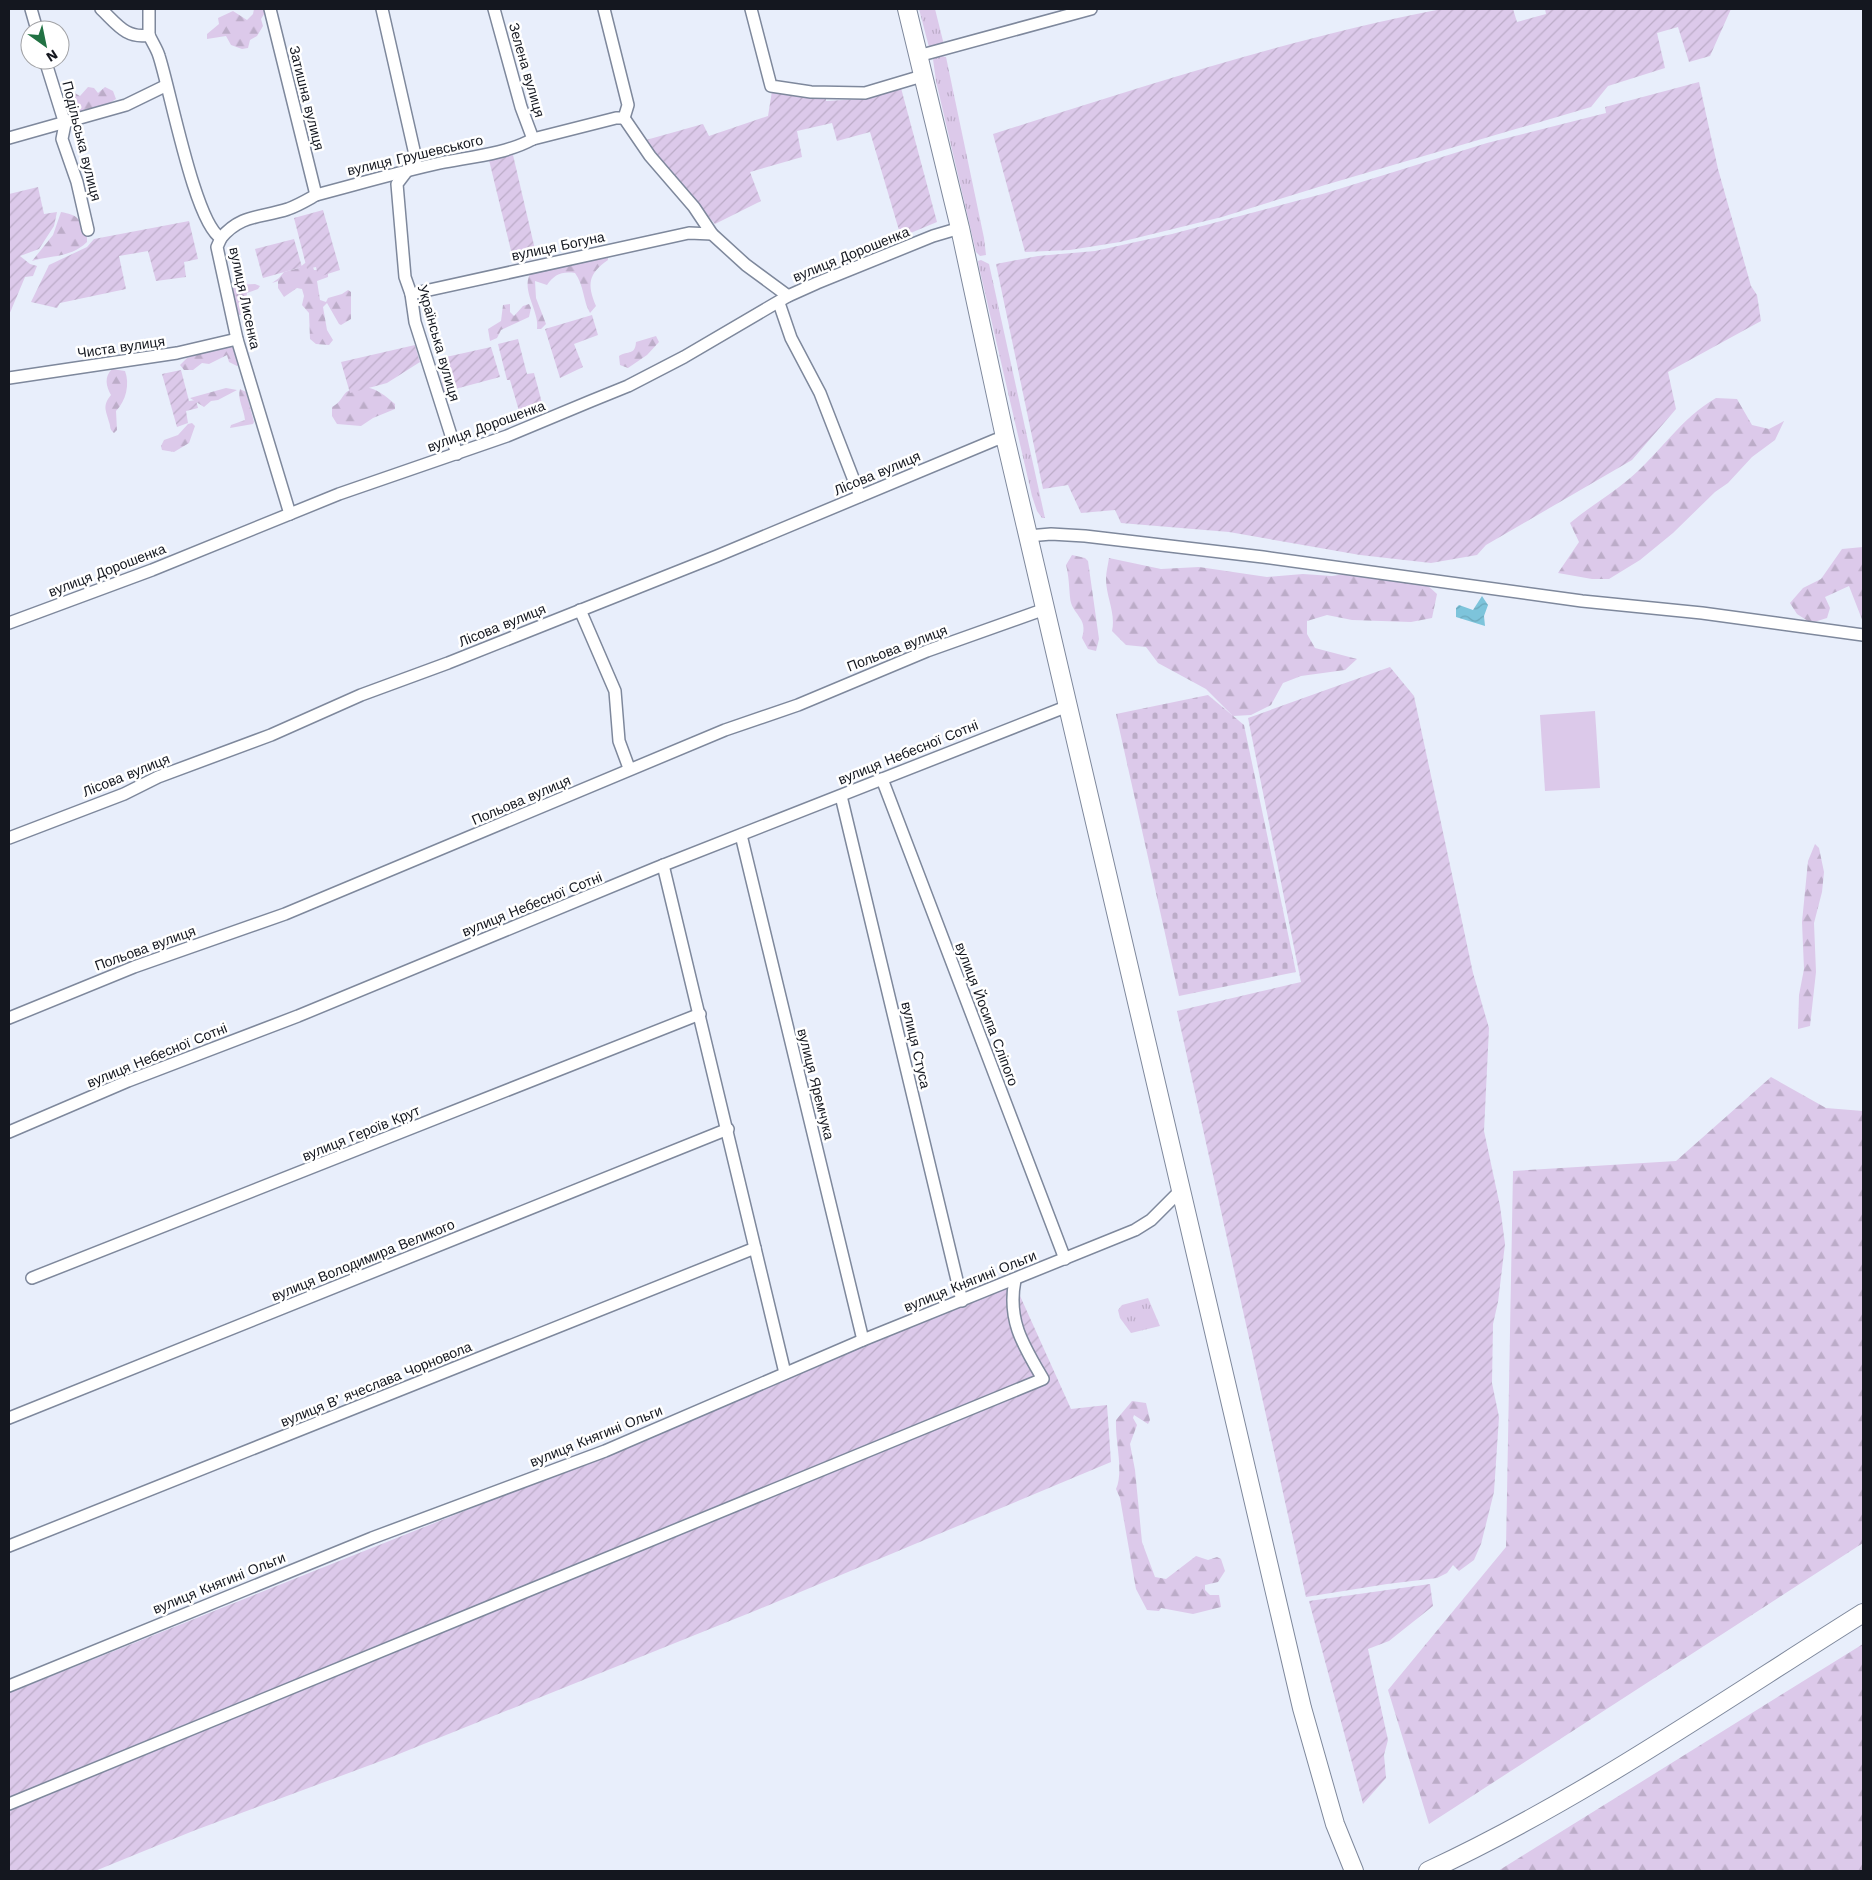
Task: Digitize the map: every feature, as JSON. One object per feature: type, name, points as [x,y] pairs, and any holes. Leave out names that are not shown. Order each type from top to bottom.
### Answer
[{"type":"main road","points":[[907,9],[960,228],[1005,437],[1302,1708],[1335,1824],[1354,1870]]},
{"type":"main road","points":[[1428,1871],[1488,1844],[1603,1777],[1863,1613]]},
{"type":"street","points":[[101,9],[129,35],[135,37],[149,35],[149,9]]},
{"type":"street","name":"Затишна вулиця","points":[[270,9],[316,195]]},
{"type":"street","name":"Українська вулиця","points":[[382,9],[416,159],[396,184],[405,277],[411,294],[415,322],[457,454]]},
{"type":"street","name":"Зелена вулиця","points":[[494,9],[521,107],[533,139]]},
{"type":"street","points":[[604,9],[628,105],[624,118],[650,156],[694,208],[712,234],[783,300],[791,338],[820,393],[860,496]]},
{"type":"street","points":[[750,9],[771,86],[839,94],[865,93],[901,82],[921,68],[1091,9]]},
{"type":"street","name":"вулиця Лисенка","points":[[149,35],[159,56],[165,86],[205,218],[215,235],[221,238],[217,247],[237,339],[290,514]]},
{"type":"street","name":"Подільська вулиця","points":[[48,70],[64,124],[62,139],[77,182],[88,230]]},
{"type":"street","points":[[9,138],[126,105],[165,86]]},
{"type":"street","name":"вулиця Грушевського","points":[[221,238],[238,222],[286,210],[306,202],[316,195],[408,170],[500,150],[524,144],[533,139],[616,118],[624,118]]},
{"type":"street","name":"вулиця Дорошенка","points":[[9,622],[152,570],[384,477],[507,436],[628,386],[783,300],[924,240],[960,228]]},
{"type":"street","name":"вулиця Богуна","points":[[411,294],[689,233],[712,234]]},
{"type":"street","name":"Чиста вулиця","points":[[9,378],[177,354],[237,339]]},
{"type":"street","name":"Лісова вулиця","points":[[9,838],[124,794],[158,777],[271,735],[361,695],[448,663],[1005,437]]},
{"type":"street","points":[[1028,536],[1051,534],[1085,536],[1271,558],[1582,601],[1702,613],[1863,635]]},
{"type":"street","name":"Польова вулиця","points":[[9,1018],[134,968],[284,914],[600,783],[629,768],[725,730],[798,705],[927,651],[1045,609]]},
{"type":"street","points":[[580,610],[615,691],[619,741],[629,768]]},
{"type":"street","name":"вулиця Небесної Сотні","points":[[9,1132],[128,1082],[298,1016],[663,865],[1068,706]]},
{"type":"street","name":"вулиця Йосипа Сліпого","points":[[882,779],[1065,1259]]},
{"type":"street","name":"вулиця Стуса","points":[[841,796],[962,1301]]},
{"type":"street","name":"вулиця Яремчука","points":[[741,835],[863,1340]]},
{"type":"street","points":[[663,865],[728,1129],[785,1373]]},
{"type":"street","name":"вулиця Героїв Крут","points":[[32,1278],[700,1014]]},
{"type":"street","name":"вулиця Володимира Великого","points":[[9,1418],[728,1129]]},
{"type":"street","name":"вулиця Княгині Ольги","points":[[9,1686],[372,1538],[605,1450],[863,1340],[1135,1230],[1151,1220],[1181,1190]]},
{"type":"street","name":"вулиця Вʼячеслава Чорновола","points":[[9,1546],[755,1248]]},
{"type":"street","points":[[9,1804],[1042,1379],[1027,1352],[1016,1323],[1011,1300],[1015,1280]]},
{"type":"green space","points":[[254,9],[265,9],[266,11],[261,19],[263,26],[257,36],[250,40],[248,48],[242,49],[231,45],[226,36],[207,39],[207,34],[219,24],[218,18],[233,11],[247,20],[253,14]]},
{"type":"green space","points":[[919,9],[935,9],[944,45],[929,47]]},
{"type":"green space","points":[[1442,9],[1513,9],[1517,22],[1546,14],[1545,9],[1731,9],[1710,56],[1689,62],[1678,27],[1657,33],[1665,68],[1608,86],[1591,107],[1222,217],[1120,242],[1070,250],[1025,252],[993,134],[1160,81],[1272,49],[1329,34]]},
{"type":"green space","points":[[941,56],[946,57],[986,255],[980,256],[976,252],[936,81],[933,59]]},
{"type":"green space","points":[[1699,82],[1718,169],[1751,286],[1757,295],[1761,321],[1668,372],[1676,409],[1632,460],[1486,545],[1477,555],[1431,563],[1360,555],[1229,532],[1121,523],[1115,510],[1081,513],[1068,485],[1043,489],[996,264],[1038,256],[1095,251],[1172,234],[1326,193],[1487,143],[1606,113],[1605,107]]},
{"type":"green space","points":[[88,87],[94,88],[98,93],[105,87],[113,91],[116,99],[72,118],[65,114],[69,102],[65,93],[66,88],[80,96]]},
{"type":"green space","points":[[901,88],[937,222],[901,237],[870,132],[837,141],[832,123],[797,131],[802,157],[750,172],[761,201],[715,224],[664,166],[646,140],[703,124],[709,136],[768,116],[772,91],[826,97],[826,101],[861,99]]},
{"type":"green space","points":[[513,155],[537,258],[514,263],[489,160]]},
{"type":"green space","points":[[38,187],[44,214],[57,212],[54,226],[39,249],[20,256],[30,264],[37,266],[33,276],[25,277],[9,315],[9,194]]},
{"type":"green space","points":[[323,210],[340,270],[318,277],[316,267],[307,269],[294,218]]},
{"type":"green space","points":[[61,212],[71,214],[80,221],[84,234],[87,236],[87,242],[74,251],[32,261],[53,235]]},
{"type":"green space","points":[[189,221],[198,259],[184,262],[186,277],[156,281],[148,251],[119,256],[126,289],[60,303],[57,308],[31,302],[49,265],[87,247],[94,239]]},
{"type":"green space","points":[[294,239],[302,267],[263,278],[255,249]]},
{"type":"green space","points":[[607,256],[608,260],[596,270],[591,280],[591,292],[596,306],[590,313],[575,273],[558,274],[547,285],[535,281],[536,298],[546,324],[541,329],[537,329],[536,316],[528,287],[530,274],[548,268]]},
{"type":"green space","points":[[310,259],[314,270],[322,270],[328,274],[328,277],[317,281],[320,300],[326,302],[328,298],[348,290],[351,292],[351,319],[341,325],[327,303],[323,307],[327,330],[333,340],[329,345],[316,344],[310,339],[309,313],[302,305],[304,296],[302,289],[297,288],[284,297],[278,288],[278,281],[272,283],[284,272],[299,268]]},
{"type":"green space","points":[[981,260],[989,264],[1045,518],[1042,518],[1037,511],[1032,496],[979,267],[978,261]]},
{"type":"green space","points":[[255,284],[260,286],[258,289],[247,293],[244,313],[239,315],[235,310],[231,289],[236,285]]},
{"type":"green space","points":[[510,304],[510,312],[514,316],[523,306],[529,304],[531,308],[529,317],[501,330],[497,338],[490,341],[488,329],[501,321],[503,305]]},
{"type":"green space","points":[[592,315],[598,335],[574,344],[583,367],[560,378],[545,329]]},
{"type":"green space","points":[[656,336],[659,342],[647,355],[628,368],[620,365],[619,356],[633,351],[636,342]]},
{"type":"green space","points":[[518,339],[527,374],[534,373],[542,403],[519,411],[510,380],[507,380],[498,344]]},
{"type":"green space","points":[[230,345],[236,349],[239,365],[237,366],[229,362],[227,355],[209,364],[202,363],[193,370],[184,370],[180,365],[187,358]]},
{"type":"green space","points":[[415,345],[420,362],[387,383],[350,393],[341,362]]},
{"type":"green space","points":[[491,347],[500,377],[444,392],[437,359]]},
{"type":"green space","points":[[112,369],[125,371],[127,381],[125,397],[116,411],[117,430],[114,433],[105,408],[106,402],[111,395],[107,385],[107,378]]},
{"type":"green space","points":[[181,370],[189,401],[196,400],[198,408],[186,411],[188,423],[177,427],[162,374]]},
{"type":"green space","points":[[364,387],[384,395],[395,404],[395,409],[373,418],[361,426],[337,424],[332,416],[332,407],[346,392]]},
{"type":"green space","points":[[226,388],[237,390],[218,400],[211,401],[204,407],[190,398]]},
{"type":"green space","points":[[240,389],[246,392],[254,422],[253,424],[230,428],[231,425],[245,420],[239,397]]},
{"type":"green space","points":[[1716,398],[1737,399],[1752,425],[1769,429],[1784,421],[1775,440],[1752,457],[1728,483],[1715,492],[1673,533],[1640,560],[1609,579],[1592,579],[1558,573],[1579,542],[1570,523],[1629,479],[1681,426],[1703,406]]},
{"type":"green space","points":[[192,423],[195,426],[189,443],[174,452],[162,450],[161,446],[164,440],[178,435],[188,424]]},
{"type":"green space","points":[[1863,547],[1863,622],[1849,586],[1825,597],[1830,608],[1827,618],[1811,623],[1797,614],[1790,603],[1803,588],[1821,579],[1842,549]]},
{"type":"green space","points":[[1072,555],[1085,558],[1088,561],[1099,639],[1096,651],[1088,649],[1082,638],[1084,631],[1082,621],[1071,603],[1066,565]]},
{"type":"green space","points":[[1109,558],[1161,569],[1199,567],[1267,577],[1303,574],[1332,576],[1351,573],[1407,583],[1426,584],[1437,594],[1432,618],[1411,622],[1352,620],[1327,615],[1307,621],[1307,634],[1315,648],[1357,659],[1345,670],[1301,676],[1283,683],[1271,705],[1251,715],[1233,716],[1206,689],[1158,663],[1146,647],[1126,645],[1112,631],[1113,618],[1106,579]]},
{"type":"green space","points":[[1390,667],[1414,696],[1473,973],[1489,1028],[1484,1131],[1500,1206],[1505,1244],[1498,1302],[1493,1324],[1492,1383],[1499,1417],[1494,1492],[1481,1544],[1474,1560],[1459,1571],[1453,1565],[1447,1573],[1437,1578],[1306,1597],[1177,1011],[1301,982],[1248,718]]},
{"type":"green space","points":[[1208,695],[1244,725],[1296,972],[1179,996],[1116,714]]},
{"type":"green space","points":[[1595,711],[1600,788],[1545,791],[1540,715]]},
{"type":"green space","points":[[1815,844],[1819,848],[1824,872],[1822,892],[1814,923],[1816,972],[1810,1026],[1798,1029],[1799,995],[1804,969],[1802,922],[1808,861]]},
{"type":"green space","points":[[1771,1077],[1826,1108],[1863,1111],[1863,1543],[1429,1824],[1388,1690],[1506,1547],[1513,1171],[1676,1161]]},
{"type":"green space","points":[[1006,1286],[1016,1287],[1071,1409],[1107,1405],[1111,1462],[757,1610],[389,1758],[193,1831],[95,1871],[9,1871],[9,1693],[667,1430]]},
{"type":"green space","points":[[1148,1298],[1160,1326],[1131,1333],[1120,1318],[1118,1310],[1122,1305]]},
{"type":"green space","points":[[1132,1401],[1146,1403],[1150,1420],[1148,1424],[1134,1415],[1133,1418],[1137,1425],[1130,1444],[1135,1470],[1142,1542],[1155,1577],[1166,1579],[1196,1556],[1208,1560],[1217,1557],[1221,1559],[1225,1571],[1218,1582],[1205,1585],[1205,1590],[1210,1595],[1219,1595],[1221,1607],[1193,1614],[1161,1608],[1159,1611],[1147,1610],[1136,1589],[1120,1498],[1116,1489],[1119,1465],[1116,1420]]},
{"type":"green space","points":[[1430,1584],[1433,1606],[1389,1641],[1368,1649],[1388,1740],[1384,1755],[1386,1778],[1363,1804],[1309,1601]]},
{"type":"green space","points":[[1863,1644],[1863,1871],[1498,1871]]},
{"type":"water","points":[[1482,596],[1488,605],[1484,616],[1485,626],[1456,617],[1456,608],[1459,605],[1473,610]]}]
